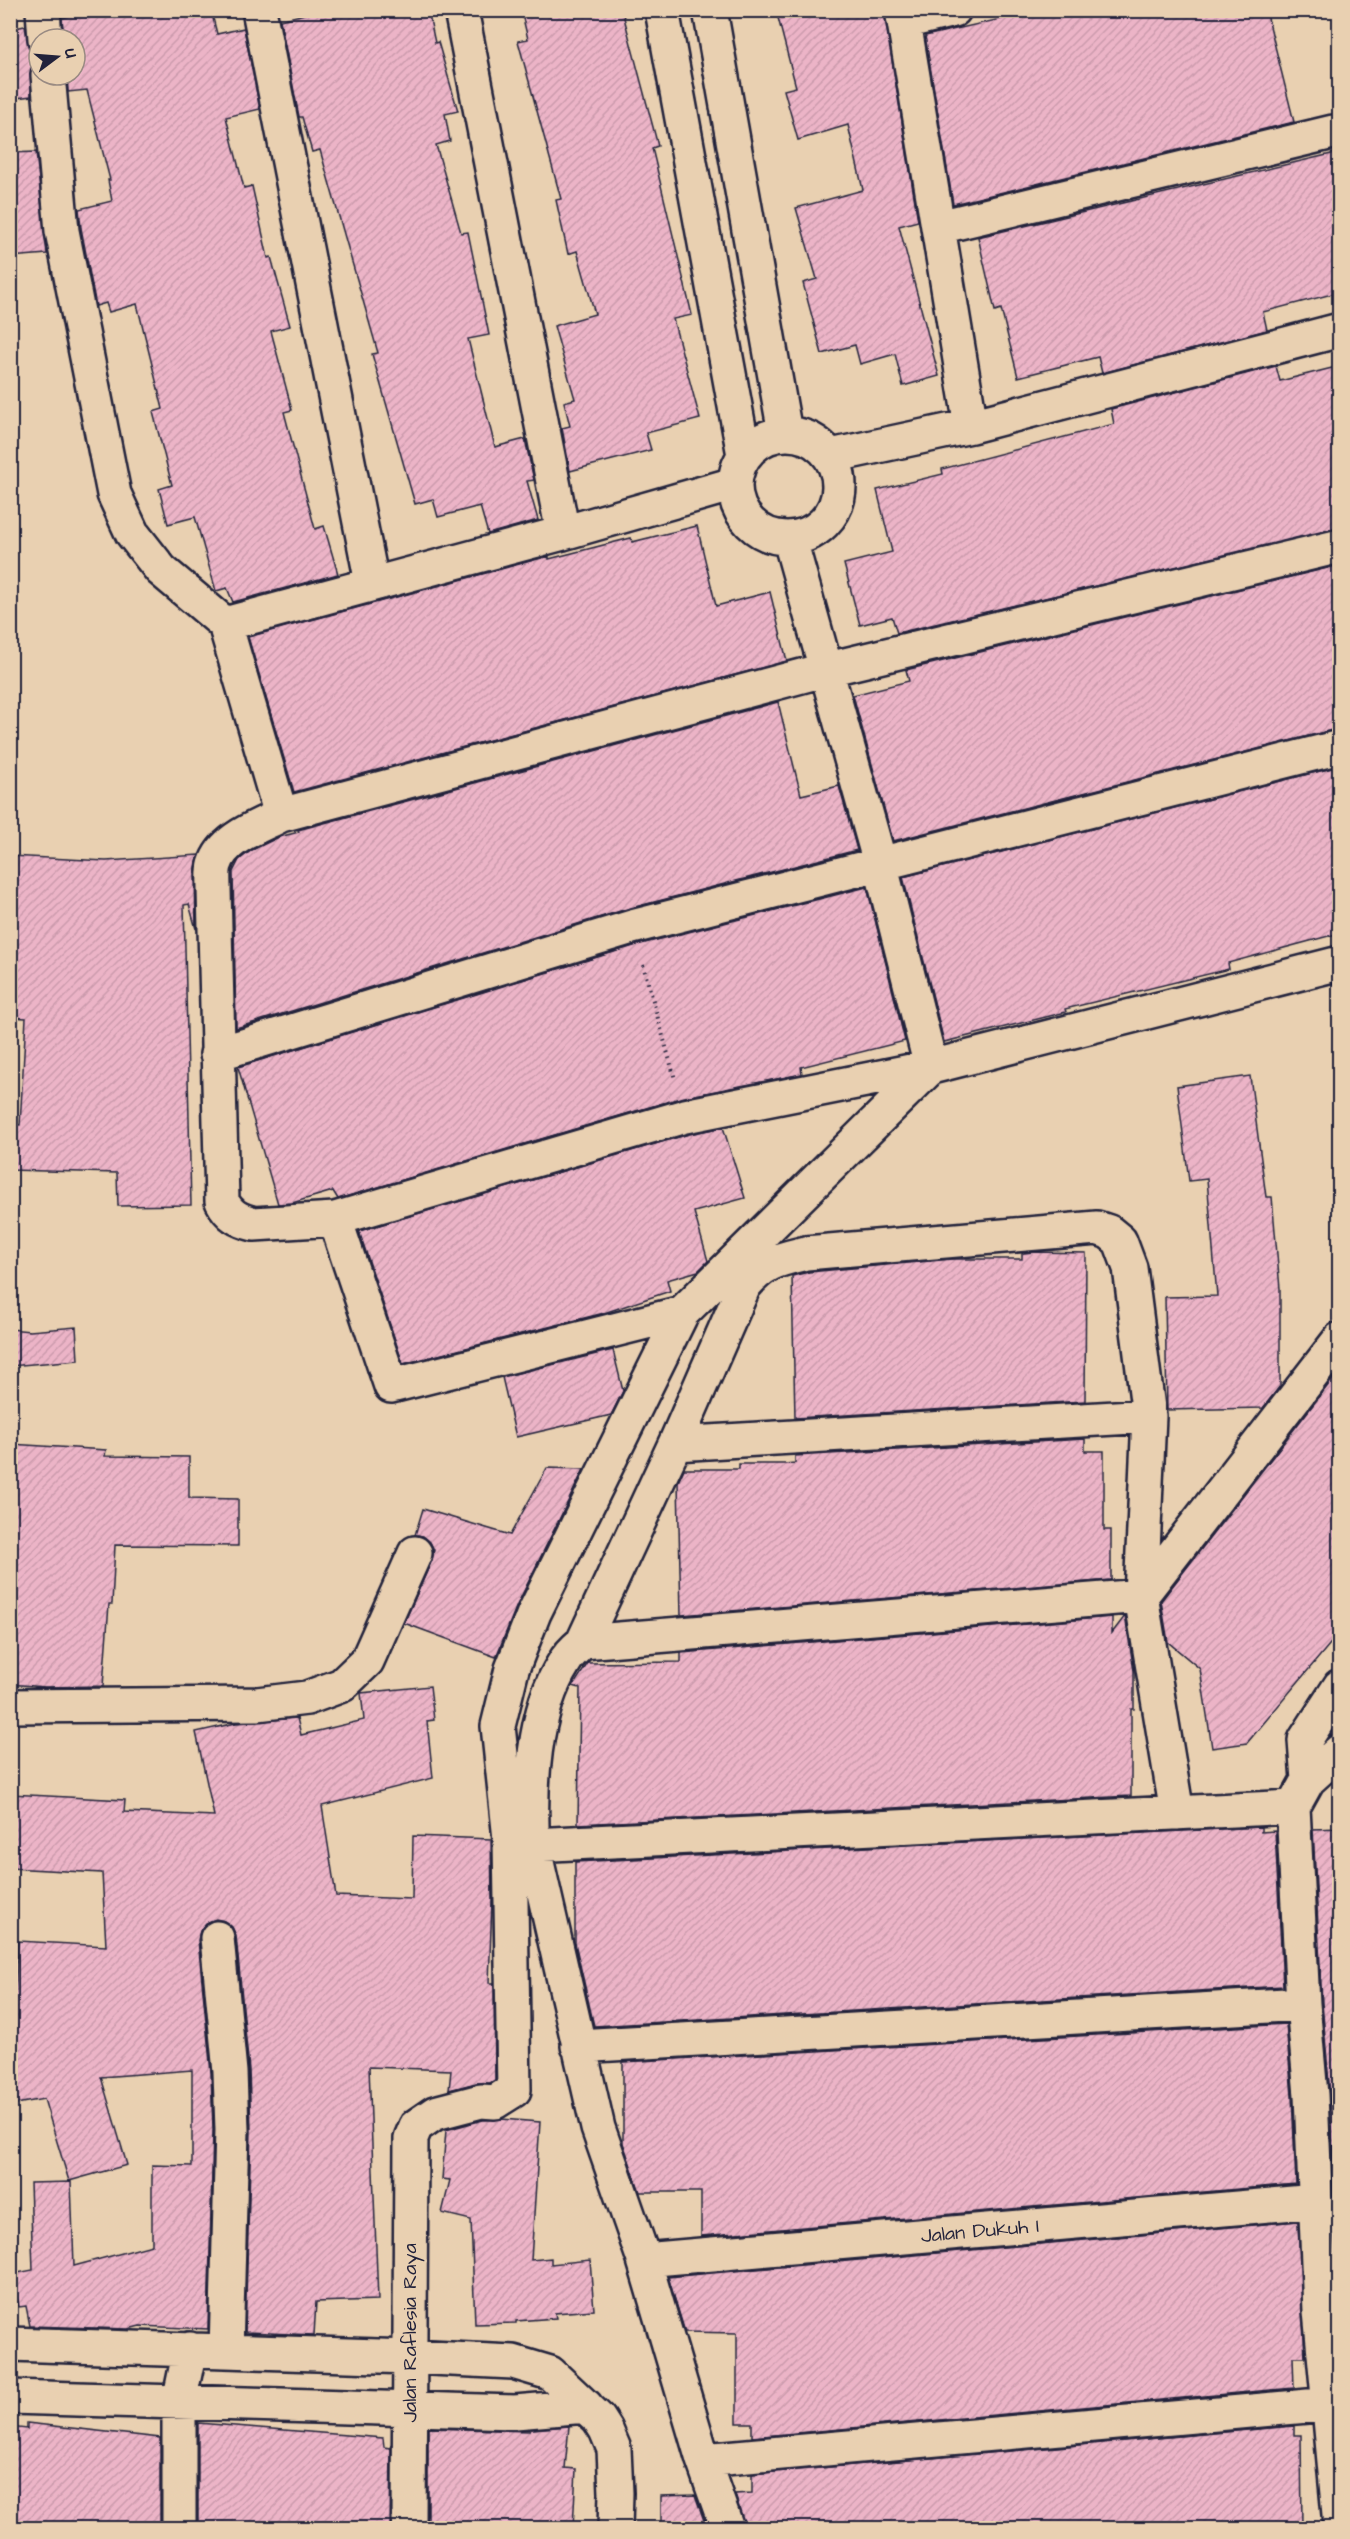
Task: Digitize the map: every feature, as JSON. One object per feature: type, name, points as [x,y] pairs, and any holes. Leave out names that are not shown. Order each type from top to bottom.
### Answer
[{"type":"street","points":[[43,10],[44,27]]},
{"type":"street","points":[[259,10],[372,583]]},
{"type":"street","points":[[461,10],[563,533]]},
{"type":"street","points":[[225,624],[563,533],[739,469],[764,439],[785,433],[811,439],[831,456],[840,482],[836,510],[817,531],[790,540],[762,533],[741,513],[739,469],[687,144],[662,10]]},
{"type":"street","points":[[710,10],[785,433]]},
{"type":"street","points":[[954,10],[903,16],[971,426]]},
{"type":"street","points":[[49,87],[62,231],[114,494],[132,533],[161,570],[225,624],[281,815]]},
{"type":"street","points":[[939,227],[1334,132]]},
{"type":"street","points":[[687,144],[732,136]]},
{"type":"street","points":[[831,456],[971,426],[1340,330]]},
{"type":"street","points":[[790,540],[824,670],[880,863],[931,1067]]},
{"type":"street","points":[[1340,546],[824,670],[281,815],[235,839],[221,852],[214,866],[222,1200],[227,1212],[254,1224],[335,1219],[685,1116],[931,1067],[1340,963]]},
{"type":"street","points":[[217,1054],[632,927],[1340,747]]},
{"type":"street","points":[[335,1219],[391,1386],[682,1313],[931,1067]]},
{"type":"street","points":[[727,2529],[703,2460],[644,2260],[598,2128],[533,1845],[530,1809],[534,1751],[550,1690],[564,1661],[583,1642],[675,1444],[744,1286],[757,1270],[770,1262],[806,1253],[1097,1228],[1109,1232],[1119,1241],[1130,1268],[1149,1416],[1141,1596],[1177,1813]]},
{"type":"street","name":"Jalan Raflesia Raya","points":[[409,2529],[411,2138],[416,2126],[435,2113],[482,2101],[495,2102],[514,2090],[510,1839],[498,1726],[512,1669],[534,1613],[682,1313]]},
{"type":"street","points":[[583,1642],[1141,1596],[1340,1339]]},
{"type":"street","points":[[675,1444],[1149,1416]]},
{"type":"street","points":[[10,1706],[257,1704],[307,1698],[342,1685],[367,1661],[415,1553]]},
{"type":"street","points":[[1340,1686],[1305,1740],[1300,1794],[1303,2004],[1311,2095],[1320,2311],[1340,2526]]},
{"type":"street","points":[[533,1845],[1177,1813],[1300,1794],[1338,1758],[1305,1740]]},
{"type":"street","points":[[217,1938],[230,2072],[232,2130],[226,2350]]},
{"type":"street","points":[[578,2046],[1303,2004]]},
{"type":"street","name":"Jalan Dukuh I","points":[[644,2260],[1316,2201]]},
{"type":"street","points":[[10,2344],[410,2356],[513,2362],[550,2373],[599,2419],[614,2449],[615,2529]]},
{"type":"street","points":[[179,2529],[179,2402],[190,2349]]},
{"type":"street","points":[[10,2397],[515,2412],[586,2406]]},
{"type":"street","points":[[703,2460],[1330,2404]]},
{"type":"path","points":[[632,927],[685,1116]]},
{"type":"building","points":[[95,10],[211,10],[217,34],[244,28],[260,109],[226,117],[244,188],[252,186],[268,258],[271,257],[290,326],[271,331],[292,410],[284,412],[315,529],[324,526],[338,574],[233,602],[227,588],[216,591],[195,517],[168,524],[159,489],[172,485],[153,412],[163,409],[137,304],[109,312],[106,303],[96,306],[79,209],[112,201],[108,180],[110,180],[87,90],[68,92],[68,87],[87,87],[87,27],[63,27],[62,18]]},
{"type":"building","points":[[321,10],[428,10],[435,43],[438,42],[458,111],[445,114],[450,141],[436,145],[461,233],[468,232],[489,335],[468,339],[495,447],[525,439],[534,480],[527,481],[538,520],[488,534],[480,506],[438,517],[433,499],[415,504],[372,354],[378,353],[320,150],[312,152],[302,117],[299,117],[280,20]]},
{"type":"building","points":[[521,10],[622,10],[658,146],[652,148],[692,315],[673,319],[700,419],[646,433],[651,450],[570,471],[562,428],[570,426],[564,402],[575,399],[554,326],[595,314],[577,251],[568,254],[556,200],[561,199],[518,41],[528,39]]},
{"type":"building","points":[[776,10],[884,10],[918,221],[899,226],[939,376],[903,386],[895,354],[860,364],[855,345],[822,354],[803,283],[817,279],[796,208],[863,190],[848,125],[798,140],[784,90],[796,87]]},
{"type":"building","points":[[1041,10],[1266,10],[1294,122],[953,204],[925,36]]},
{"type":"building","points":[[25,26],[27,87],[31,87],[31,96],[10,99],[10,29]]},
{"type":"building","points":[[36,152],[47,254],[10,257],[10,153]]},
{"type":"building","points":[[1340,152],[1340,292],[1263,312],[1267,330],[1102,373],[1098,357],[1018,377],[1001,309],[995,311],[978,237]]},
{"type":"building","points":[[1276,366],[1280,381],[1340,366],[1340,528],[897,633],[892,617],[860,625],[844,564],[892,552],[877,490],[943,474],[942,469],[1114,424],[1111,409]]},
{"type":"building","points":[[697,526],[716,606],[770,592],[787,661],[294,792],[248,637],[549,556],[549,559],[631,538],[632,542]]},
{"type":"building","points":[[1340,565],[1340,728],[893,841],[853,695],[909,681],[906,670]]},
{"type":"building","points":[[778,702],[801,795],[839,786],[857,850],[627,909],[236,1028],[233,872],[239,860],[252,850],[279,837],[299,832],[298,830]]},
{"type":"building","points":[[1336,767],[1340,780],[1340,933],[1228,963],[1229,969],[1065,1009],[1066,1012],[944,1042],[903,877]]},
{"type":"building","points":[[199,855],[195,873],[196,929],[189,904],[184,905],[191,1205],[118,1206],[117,1173],[10,1170],[10,1124],[20,1125],[26,1018],[10,1017],[10,856],[106,861]]},
{"type":"building","points":[[867,887],[905,1041],[801,1067],[802,1074],[680,1098],[338,1199],[333,1191],[292,1203],[278,1204],[238,1067],[637,945]]},
{"type":"building","points":[[1250,1076],[1266,1197],[1272,1197],[1280,1289],[1280,1386],[1263,1408],[1167,1410],[1165,1297],[1217,1296],[1207,1179],[1189,1181],[1177,1086]]},
{"type":"building","points":[[723,1127],[745,1198],[694,1212],[708,1261],[698,1271],[667,1280],[670,1291],[604,1313],[403,1364],[359,1231],[689,1134]]},
{"type":"building","points":[[1022,1253],[1086,1253],[1085,1401],[795,1418],[792,1276],[809,1272],[952,1259],[1022,1259]]},
{"type":"building","points":[[76,1327],[78,1360],[10,1366],[10,1329],[30,1331]]},
{"type":"building","points":[[613,1350],[623,1391],[611,1415],[516,1437],[502,1377]]},
{"type":"building","points":[[1340,1370],[1340,1632],[1247,1743],[1212,1748],[1200,1669],[1168,1642],[1161,1601]]},
{"type":"building","points":[[1085,1439],[1085,1451],[1104,1451],[1104,1530],[1111,1530],[1111,1580],[681,1615],[678,1482],[684,1469],[739,1469],[739,1464],[795,1463],[795,1456]]},
{"type":"building","points":[[10,1444],[106,1450],[105,1456],[189,1457],[189,1498],[238,1499],[238,1546],[115,1545],[112,1604],[109,1604],[103,1686],[45,1687],[10,1684]]},
{"type":"building","points":[[547,1468],[584,1469],[517,1605],[496,1657],[404,1623],[432,1560],[434,1550],[423,1536],[415,1535],[423,1509],[510,1535]]},
{"type":"building","points":[[1125,1616],[1134,1671],[1134,1709],[1131,1709],[1131,1796],[578,1824],[580,1688],[573,1686],[588,1663],[681,1662],[681,1653],[1112,1617],[1112,1633]]},
{"type":"building","points":[[430,1686],[434,1720],[427,1721],[433,1778],[322,1806],[336,1896],[412,1899],[413,1836],[491,1839],[492,1900],[489,1983],[494,1983],[495,2080],[490,2083],[476,2083],[449,2090],[451,2070],[369,2067],[378,2300],[316,2302],[314,2335],[245,2332],[251,2131],[249,2070],[236,1936],[232,1927],[216,1919],[206,1923],[200,1931],[198,1940],[211,2073],[213,2130],[208,2329],[140,2326],[128,2329],[30,2326],[26,2306],[19,2307],[12,2274],[33,2270],[30,2183],[71,2182],[74,2266],[152,2245],[152,2165],[192,2166],[192,2070],[101,2077],[127,2165],[69,2181],[44,2099],[10,2105],[10,2033],[13,2032],[18,1941],[106,1946],[102,1873],[10,1868],[10,1794],[125,1800],[124,1812],[214,1816],[196,1732],[236,1723],[297,1718],[301,1735],[364,1720],[361,1693]]},
{"type":"building","points":[[1261,1827],[1261,1832],[1275,1831],[1283,1986],[594,2026],[575,1943],[575,1862]]},
{"type":"building","points":[[1340,1828],[1340,2318],[1330,2094],[1322,2003],[1313,1829]]},
{"type":"building","points":[[1286,2024],[1296,2184],[701,2236],[701,2192],[640,2192],[623,2143],[623,2062]]},
{"type":"building","points":[[483,2120],[540,2122],[531,2260],[551,2258],[551,2264],[590,2260],[594,2310],[555,2313],[556,2318],[516,2321],[516,2323],[475,2324],[471,2220],[442,2213],[450,2180],[442,2179],[446,2130]]},
{"type":"building","points":[[1298,2221],[1305,2357],[1293,2357],[1294,2388],[752,2437],[752,2423],[737,2423],[737,2333],[685,2332],[668,2277]]},
{"type":"building","points":[[27,2423],[160,2438],[160,2529],[10,2529],[10,2427],[27,2429]]},
{"type":"building","points":[[198,2423],[383,2438],[384,2447],[390,2448],[391,2445],[390,2529],[198,2529]]},
{"type":"building","points":[[569,2426],[565,2468],[576,2469],[573,2529],[428,2529],[428,2428],[530,2431],[531,2429]]},
{"type":"building","points":[[1294,2426],[1294,2435],[1301,2435],[1302,2529],[745,2529],[735,2494],[752,2493],[752,2474]]},
{"type":"building","points":[[695,2495],[707,2529],[661,2529],[661,2496]]}]
